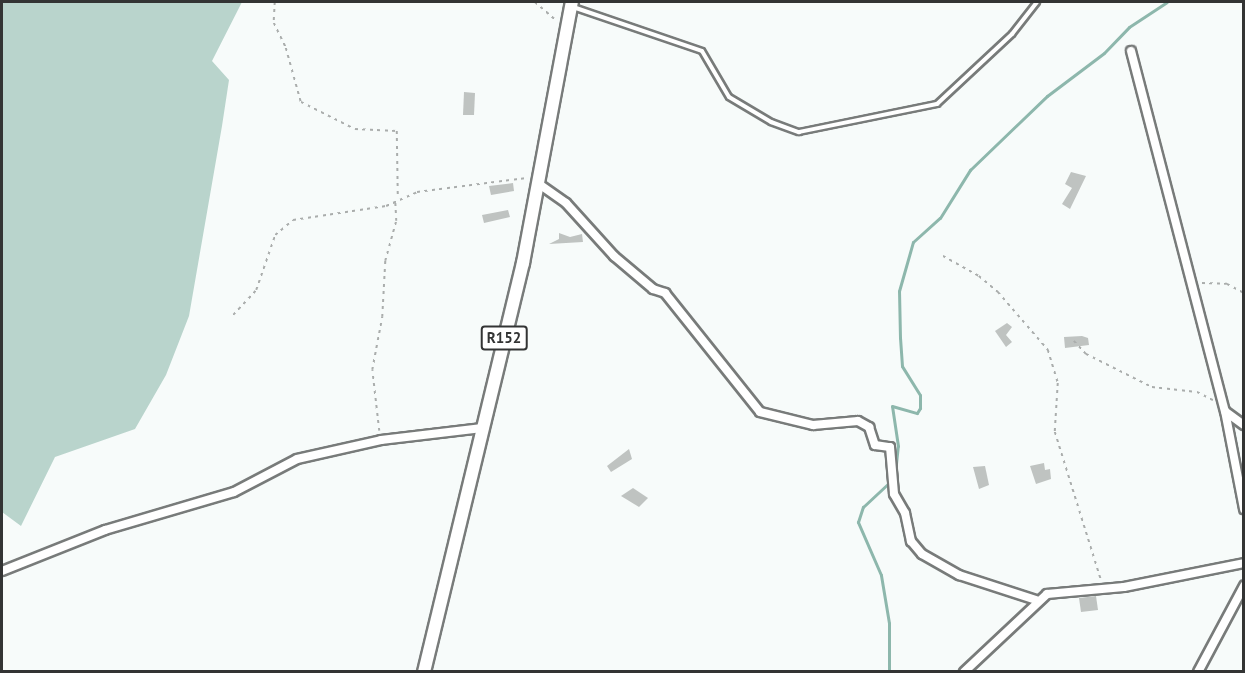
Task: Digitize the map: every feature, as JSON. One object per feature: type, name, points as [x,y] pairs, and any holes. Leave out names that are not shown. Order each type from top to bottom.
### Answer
[{"type":"main road","name":"R152","points":[[424,672],[541,180],[565,28],[571,4]]},
{"type":"street","points":[[1131,51],[1225,411],[1244,509]]},
{"type":"street","points":[[541,180],[566,203],[614,256],[653,289],[665,293],[760,412],[813,424],[858,421],[869,427],[875,445],[890,447],[894,494],[905,513],[911,541],[922,554],[959,575],[1036,600]]},
{"type":"street","points":[[1225,411],[1244,425]]},
{"type":"street","points":[[2,571],[105,530],[234,492],[291,461],[381,440],[482,428]]},
{"type":"street","points":[[964,672],[1036,600],[1047,594],[1103,590],[1244,563]]},
{"type":"street","points":[[1198,672],[1244,586]]},
{"type":"lane","points":[[571,4],[702,51],[729,97],[771,122],[799,132],[937,104],[1012,34],[1037,2]]},
{"type":"path","points":[[275,2],[274,23],[286,48],[301,102],[355,129],[397,131],[398,198]]},
{"type":"path","points":[[535,2],[565,28]]},
{"type":"path","points":[[233,315],[256,290],[269,247],[282,226],[293,220],[336,216],[439,188],[541,180]]},
{"type":"path","points":[[381,440],[372,370],[382,316],[385,261],[396,221],[395,201]]},
{"type":"path","points":[[943,256],[979,276],[998,292],[1048,350],[1058,383],[1054,432],[1094,549],[1103,590]]},
{"type":"path","points":[[1191,282],[1227,284],[1244,293]]},
{"type":"path","points":[[1074,341],[1086,354],[1152,387],[1205,395],[1225,411]]},
{"type":"green space","points":[[2,2],[242,2],[212,61],[229,80],[189,316],[166,375],[135,429],[55,457],[21,526],[2,512]]},
{"type":"building","points":[[464,92],[475,93],[474,115],[463,115]]},
{"type":"building","points":[[1071,172],[1086,176],[1070,209],[1062,204],[1072,188],[1065,184]]},
{"type":"building","points":[[513,183],[514,191],[491,195],[489,186]]},
{"type":"building","points":[[508,210],[510,217],[484,223],[482,215]]},
{"type":"building","points":[[559,233],[570,237],[582,234],[583,242],[549,244],[559,239]]},
{"type":"building","points":[[1007,323],[1012,327],[1006,335],[1012,342],[1006,347],[995,331]]},
{"type":"building","points":[[1064,337],[1088,338],[1089,345],[1065,348]]},
{"type":"building","points":[[629,449],[632,459],[611,472],[607,466]]},
{"type":"building","points":[[1044,463],[1045,470],[1050,469],[1051,479],[1036,484],[1030,466]]},
{"type":"building","points":[[985,466],[989,485],[979,489],[973,467]]},
{"type":"building","points":[[633,488],[648,498],[639,507],[621,496]]},
{"type":"building","points":[[1096,596],[1098,610],[1081,612],[1079,598]]},
{"type":"waterway","points":[[895,473],[898,446],[892,406],[917,413],[920,408],[920,395],[902,366],[900,338],[899,291],[913,242],[940,218],[970,170],[1047,96],[1104,53],[1129,27],[1167,2]]},
{"type":"waterway","points":[[889,672],[889,623],[881,575],[858,522],[863,507],[890,482]]}]
